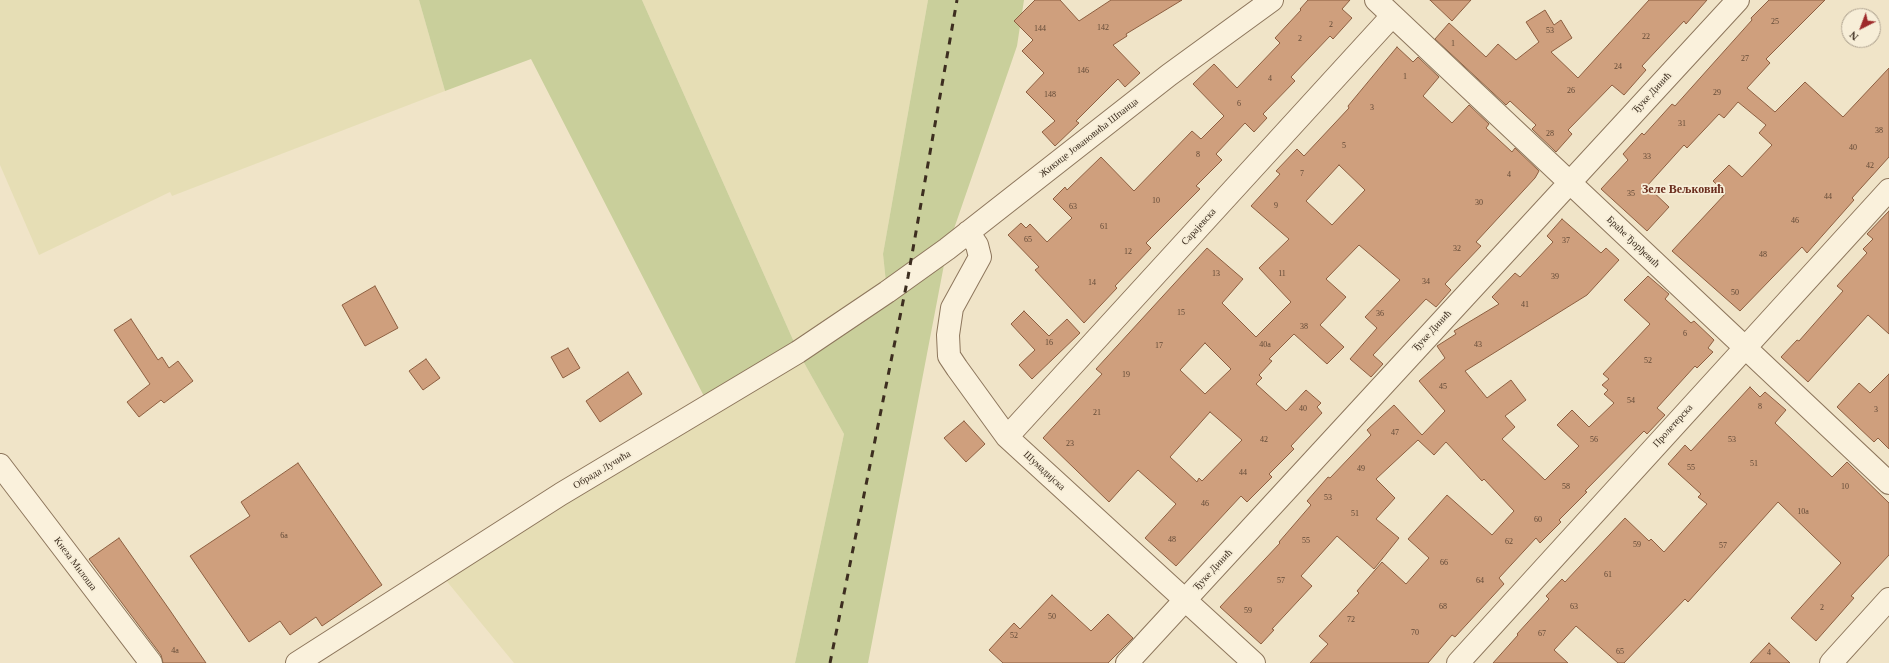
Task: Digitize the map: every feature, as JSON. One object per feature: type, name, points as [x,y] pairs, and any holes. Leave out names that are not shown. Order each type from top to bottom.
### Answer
[{"type":"street","name":"Жикице Јовановића Шпанца","points":[[908,277],[1169,75],[1272,0]]},
{"type":"street","name":"Браће Ђорђевић","points":[[1376,0],[1570,181],[1744,348],[1889,483]]},
{"type":"street","name":"Ђуке Динић","points":[[1126,663],[1738,0]]},
{"type":"street","name":"Сарајевска","points":[[1007,437],[1392,16]]},
{"type":"street","name":"Пролетерска","points":[[1458,663],[1889,190]]},
{"type":"street","name":"Шумадијска","points":[[968,232],[977,245],[980,257],[952,308],[948,335],[949,356],[1007,437],[1254,663]]},
{"type":"street","name":"Обрада Лучића","points":[[298,663],[561,494],[798,352],[908,277]]},
{"type":"street","name":"Кнеза Милоша","points":[[0,465],[151,663]]},
{"type":"street","points":[[1832,663],[1889,599]]},
{"type":"shaded area","points":[[0,0],[419,0],[445,91],[172,196],[170,192],[39,255],[0,165]]},
{"type":"shaded area","points":[[642,0],[928,0],[883,254],[887,292],[798,352],[844,434],[795,663],[514,663],[440,573],[798,351]]},
{"type":"green space","points":[[419,0],[642,0],[798,351],[887,292],[883,254],[928,0],[1024,0],[1017,46],[947,249],[868,663],[795,663],[844,434],[798,352],[709,406],[531,59],[445,91]]},
{"type":"building","points":[[1035,0],[1060,0],[1079,21],[1111,0],[1182,0],[1126,34],[1127,36],[1113,45],[1140,73],[1125,87],[1118,79],[1076,121],[1079,123],[1055,146],[1042,132],[1055,121],[1026,92],[1044,73],[1022,51],[1033,40],[1014,21]]},
{"type":"building","points":[[1308,0],[1350,0],[1342,9],[1352,18],[1333,39],[1330,36],[1291,77],[1295,81],[1263,114],[1267,118],[1254,132],[1245,123],[1216,154],[1222,160],[1196,186],[1200,189],[1146,243],[1151,248],[1115,286],[1117,288],[1084,323],[1035,270],[1039,267],[1008,235],[1021,223],[1026,228],[1030,224],[1047,242],[1072,218],[1053,199],[1065,187],[1067,190],[1101,157],[1134,191],[1192,131],[1201,139],[1224,116],[1193,84],[1214,64],[1237,88],[1280,43],[1275,38],[1301,10],[1300,9]]},
{"type":"building","points":[[1430,0],[1471,0],[1452,21]]},
{"type":"building","points":[[1649,0],[1707,0],[1686,24],[1684,21],[1642,66],[1646,70],[1624,95],[1612,85],[1568,130],[1572,134],[1556,152],[1532,129],[1536,125],[1510,101],[1506,105],[1435,39],[1449,23],[1486,57],[1498,44],[1516,60],[1539,42],[1526,22],[1545,10],[1554,25],[1561,20],[1572,38],[1551,52],[1578,78]]},
{"type":"building","points":[[1769,0],[1825,0],[1766,59],[1770,63],[1747,88],[1775,112],[1805,82],[1843,117],[1889,68],[1889,157],[1852,198],[1854,200],[1807,253],[1802,247],[1740,311],[1672,251],[1726,193],[1713,181],[1729,165],[1742,177],[1772,145],[1759,133],[1766,125],[1738,102],[1724,118],[1719,114],[1687,148],[1684,145],[1647,186],[1669,207],[1647,231],[1601,189],[1628,160],[1623,154],[1642,133],[1644,135],[1672,104],[1675,106],[1752,20],[1751,18]]},
{"type":"building","points":[[1397,47],[1413,62],[1418,57],[1439,77],[1423,96],[1452,123],[1469,105],[1489,124],[1486,128],[1512,152],[1515,148],[1539,171],[1535,178],[1476,242],[1481,246],[1445,284],[1451,290],[1436,307],[1426,299],[1373,355],[1383,364],[1371,377],[1350,359],[1377,328],[1365,317],[1400,280],[1359,245],[1326,279],[1346,297],[1320,325],[1344,347],[1327,364],[1294,334],[1269,359],[1272,361],[1259,375],[1262,378],[1256,384],[1286,411],[1306,390],[1321,403],[1317,407],[1322,413],[1291,446],[1294,449],[1269,474],[1272,477],[1247,502],[1241,496],[1176,566],[1145,538],[1176,504],[1138,470],[1109,502],[1043,438],[1102,374],[1096,369],[1207,248],[1243,279],[1222,303],[1256,337],[1291,302],[1259,268],[1289,239],[1251,206],[1280,174],[1276,171],[1297,149],[1304,156],[1349,108],[1348,106]],"holes":[[[1339,165],[1365,190],[1332,225],[1306,201]],[[1205,343],[1231,369],[1205,394],[1180,370]],[[1210,412],[1242,440],[1202,481],[1199,478],[1197,482],[1170,457]]]},
{"type":"building","points":[[1889,211],[1889,334],[1868,315],[1808,382],[1781,357],[1797,340],[1799,341],[1843,291],[1837,286],[1867,253],[1863,249],[1873,239],[1867,234]]},
{"type":"building","points":[[1562,219],[1601,253],[1606,248],[1619,260],[1587,295],[1465,371],[1487,398],[1511,380],[1526,400],[1505,416],[1515,427],[1502,439],[1545,480],[1579,446],[1557,425],[1572,410],[1589,427],[1614,403],[1604,394],[1608,390],[1602,385],[1609,379],[1603,374],[1650,324],[1624,300],[1648,276],[1669,294],[1665,299],[1691,323],[1694,321],[1714,340],[1708,348],[1713,352],[1697,368],[1695,366],[1657,408],[1665,415],[1647,434],[1644,431],[1585,491],[1587,492],[1559,520],[1561,522],[1540,543],[1536,538],[1499,578],[1504,584],[1455,637],[1452,635],[1428,663],[1310,663],[1328,644],[1319,636],[1359,593],[1357,591],[1382,562],[1406,584],[1429,558],[1408,539],[1447,495],[1492,535],[1514,511],[1484,479],[1482,481],[1446,442],[1434,455],[1418,440],[1376,479],[1395,498],[1376,519],[1399,538],[1374,569],[1337,536],[1301,576],[1312,586],[1272,629],[1274,630],[1261,644],[1220,607],[1280,543],[1279,542],[1311,505],[1307,501],[1328,477],[1330,478],[1371,435],[1367,430],[1394,405],[1422,435],[1445,411],[1419,381],[1445,358],[1437,346],[1456,334],[1454,331],[1499,304],[1492,297],[1515,273],[1520,277],[1553,242],[1547,236]]},
{"type":"building","points":[[375,286],[398,328],[365,346],[342,305]]},
{"type":"building","points":[[1024,311],[1049,336],[1067,319],[1080,333],[1032,379],[1019,365],[1035,350],[1011,324]]},
{"type":"building","points":[[131,319],[158,360],[162,357],[169,368],[178,361],[193,381],[164,403],[161,400],[139,417],[127,402],[150,384],[114,330]]},
{"type":"building","points":[[568,348],[580,368],[563,378],[551,357]]},
{"type":"building","points":[[426,359],[440,378],[423,390],[409,371]]},
{"type":"building","points":[[628,372],[642,394],[600,422],[586,401]]},
{"type":"building","points":[[1889,374],[1889,449],[1878,438],[1874,442],[1837,407],[1859,383],[1870,393]]},
{"type":"building","points":[[1750,387],[1760,397],[1765,392],[1786,410],[1775,423],[1832,477],[1847,462],[1889,503],[1889,555],[1851,596],[1854,598],[1816,641],[1791,618],[1841,563],[1778,502],[1688,602],[1685,599],[1624,663],[1618,663],[1576,626],[1554,650],[1568,663],[1493,663],[1549,599],[1546,596],[1562,579],[1565,582],[1625,518],[1649,541],[1651,539],[1664,552],[1707,504],[1698,497],[1701,494],[1668,464],[1685,445],[1691,451]]},
{"type":"building","points":[[964,421],[985,444],[966,462],[944,438]]},
{"type":"building","points":[[298,463],[382,585],[322,626],[316,617],[290,635],[280,621],[249,642],[190,556],[250,516],[241,502]]},
{"type":"building","points":[[119,538],[206,663],[163,663],[161,655],[89,559]]},
{"type":"building","points":[[1052,595],[1091,631],[1108,614],[1133,638],[1108,663],[1003,663],[989,650],[1014,623],[1020,629]]},
{"type":"building","points":[[1769,643],[1790,663],[1750,663]]},
{"type":"railway","points":[[830,663],[908,277],[957,0]]},
{"type":"district","name":"Зеле Вељковић","points":[[1683,190]]}]
